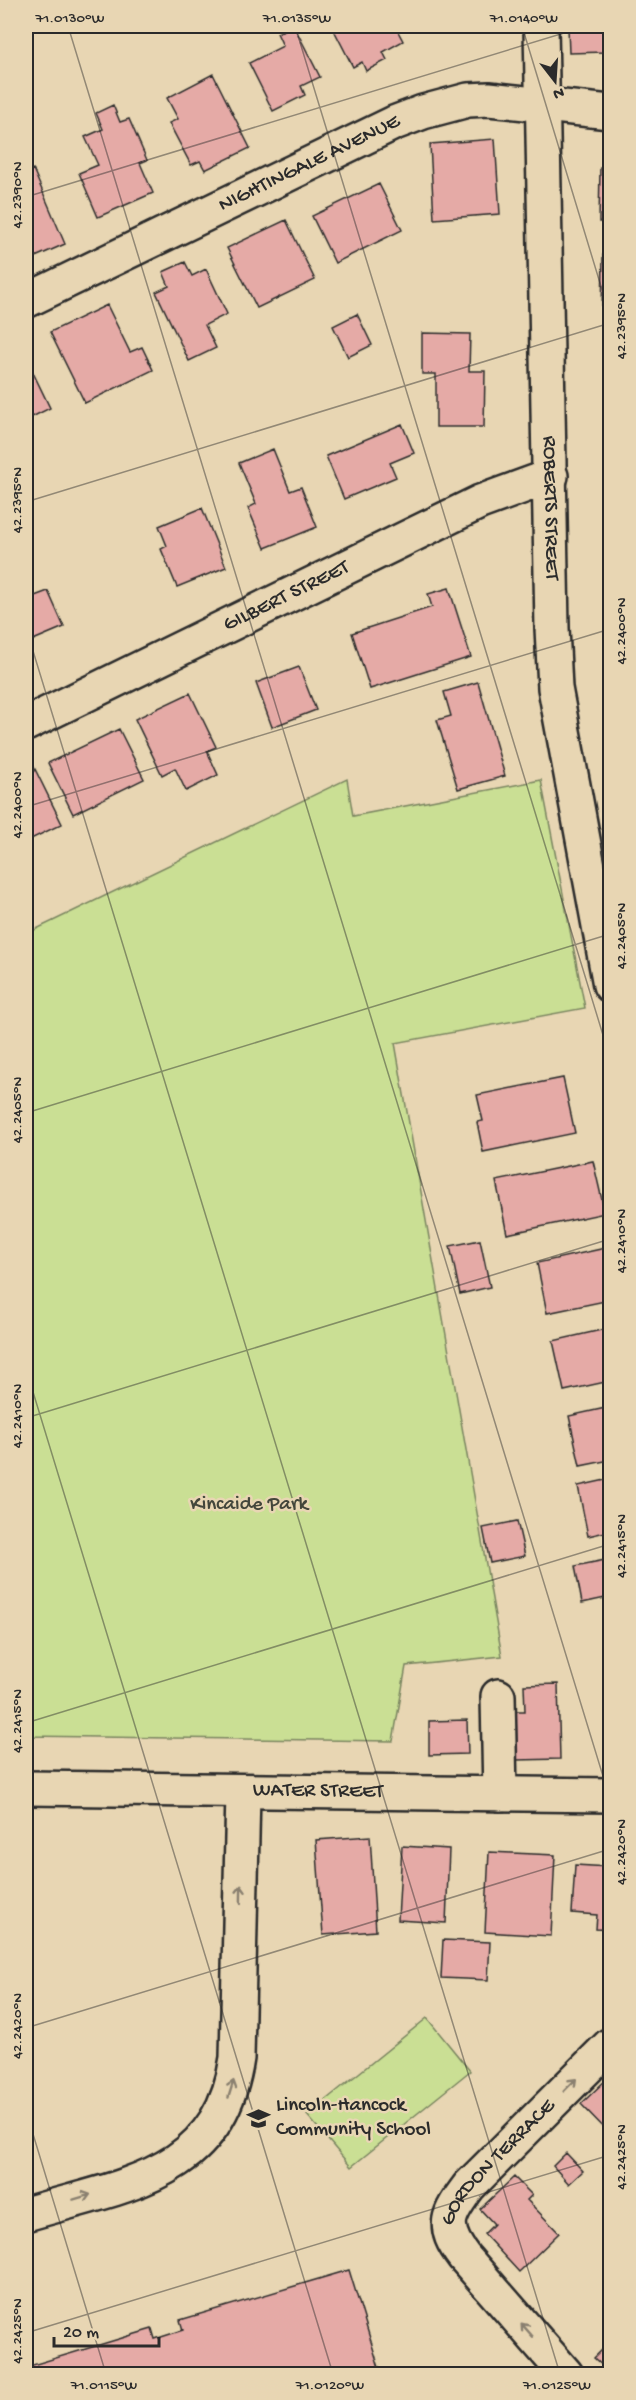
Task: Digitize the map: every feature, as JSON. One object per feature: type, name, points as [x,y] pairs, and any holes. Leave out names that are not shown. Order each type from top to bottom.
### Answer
[{"type":"street","name":"ROBERTS STREET","points":[[541,26],[555,688],[604,911],[610,985]]},
{"type":"street","name":"NIGHTINGALE AVENUE","points":[[26,301],[384,128],[423,112],[468,100],[489,99],[610,112]]},
{"type":"street","name":"GILBERT STREET","points":[[26,724],[480,502],[551,476]]},
{"type":"street","points":[[498,1696],[500,1794]]},
{"type":"street","name":"WATER STREET","points":[[26,1788],[610,1795]]},
{"type":"street","points":[[26,2214],[141,2180],[161,2171],[196,2147],[220,2115],[229,2097],[237,2058],[243,1792]]},
{"type":"street","name":"GORDON TERRACE","points":[[566,2374],[464,2257],[451,2238],[448,2226],[451,2212],[469,2186],[610,2045]]},
{"type":"green space","name":"Kincaide Park","points":[[347,779],[353,816],[541,780],[585,1008],[395,1043],[502,1656],[406,1666],[393,1741],[26,1736],[26,934]]},
{"type":"green space","points":[[427,2018],[470,2071],[351,2167],[307,2115]]},
{"type":"building","points":[[294,26],[320,77],[301,86],[305,95],[273,111],[249,63],[283,46],[277,33]]},
{"type":"building","points":[[342,26],[395,26],[403,41],[383,52],[387,60],[366,71],[362,62],[353,67],[334,30]]},
{"type":"building","points":[[604,26],[605,52],[569,53],[568,27]]},
{"type":"building","points":[[213,74],[250,148],[205,170],[200,161],[191,165],[169,123],[178,119],[167,98]]},
{"type":"building","points":[[113,105],[120,122],[129,119],[147,160],[140,163],[153,193],[98,217],[79,173],[98,165],[85,137],[103,129],[96,113]]},
{"type":"building","points":[[495,139],[500,214],[434,219],[430,144]]},
{"type":"building","points":[[600,168],[610,168],[610,222],[599,222]]},
{"type":"building","points":[[33,169],[65,244],[26,261],[26,172]]},
{"type":"building","points":[[379,184],[402,230],[335,263],[312,216]]},
{"type":"building","points":[[286,220],[315,280],[257,308],[227,248]]},
{"type":"building","points":[[603,255],[610,255],[610,318],[602,317]]},
{"type":"building","points":[[185,262],[192,276],[206,269],[227,314],[205,325],[216,348],[189,361],[156,292],[169,286],[163,272]]},
{"type":"building","points":[[107,305],[130,352],[142,347],[153,370],[85,403],[50,332]]},
{"type":"building","points":[[357,314],[372,345],[348,357],[333,326]]},
{"type":"building","points":[[422,333],[470,334],[469,371],[485,371],[484,427],[436,427],[436,374],[422,374]]},
{"type":"building","points":[[26,358],[50,408],[26,420]]},
{"type":"building","points":[[402,424],[414,453],[390,463],[396,477],[344,499],[326,456]]},
{"type":"building","points":[[273,449],[290,491],[301,487],[317,527],[265,548],[248,508],[256,504],[239,463]]},
{"type":"building","points":[[202,508],[226,567],[177,587],[161,549],[167,546],[159,526]]},
{"type":"building","points":[[608,532],[610,532],[610,571],[607,571]]},
{"type":"building","points":[[26,580],[32,597],[48,591],[64,627],[26,643]]},
{"type":"building","points":[[449,588],[471,657],[370,689],[352,633],[432,607],[428,594]]},
{"type":"building","points":[[299,667],[316,710],[272,727],[256,683]]},
{"type":"building","points":[[478,682],[505,776],[458,789],[437,720],[451,716],[444,692]]},
{"type":"building","points":[[190,693],[216,747],[207,751],[218,775],[186,791],[175,768],[162,775],[135,719]]},
{"type":"building","points":[[119,729],[144,779],[73,814],[48,763]]},
{"type":"building","points":[[30,759],[62,824],[31,839],[26,827],[26,761]]},
{"type":"building","points":[[563,1078],[575,1133],[483,1152],[477,1122],[483,1121],[477,1095]]},
{"type":"building","points":[[593,1161],[605,1213],[507,1234],[496,1181]]},
{"type":"building","points":[[480,1240],[490,1287],[460,1294],[450,1246]]},
{"type":"building","points":[[610,1247],[610,1300],[547,1313],[537,1263]]},
{"type":"building","points":[[610,1328],[610,1381],[564,1391],[553,1341]]},
{"type":"building","points":[[610,1407],[610,1460],[580,1466],[569,1416]]},
{"type":"building","points":[[610,1479],[610,1531],[588,1536],[578,1486]]},
{"type":"building","points":[[517,1521],[525,1556],[490,1563],[483,1528]]},
{"type":"building","points":[[610,1559],[610,1597],[582,1603],[575,1566]]},
{"type":"building","points":[[558,1684],[560,1759],[517,1760],[516,1711],[525,1711],[524,1685]]},
{"type":"building","points":[[467,1720],[468,1754],[429,1755],[429,1721]]},
{"type":"building","points":[[370,1836],[376,1931],[323,1935],[316,1840]]},
{"type":"building","points":[[402,1846],[449,1849],[446,1923],[398,1920]]},
{"type":"building","points":[[489,1852],[555,1855],[551,1936],[485,1932]]},
{"type":"building","points":[[575,1865],[609,1867],[610,1930],[596,1929],[597,1915],[572,1913]]},
{"type":"building","points":[[443,1940],[490,1942],[488,1980],[441,1978]]},
{"type":"building","points":[[610,2076],[610,2134],[581,2104]]},
{"type":"building","points":[[566,2153],[583,2171],[569,2184],[553,2166]]},
{"type":"building","points":[[514,2177],[532,2195],[527,2200],[559,2233],[519,2272],[484,2234],[494,2224],[480,2209]]},
{"type":"building","points":[[349,2270],[381,2374],[26,2374],[26,2367],[152,2329],[155,2339],[183,2330],[180,2320]]},
{"type":"building","points":[[610,2342],[610,2374],[598,2374],[605,2368],[594,2358]]},
{"type":"place","name":"Lincoln-Hancock Community School","points":[[258,2118]]}]
